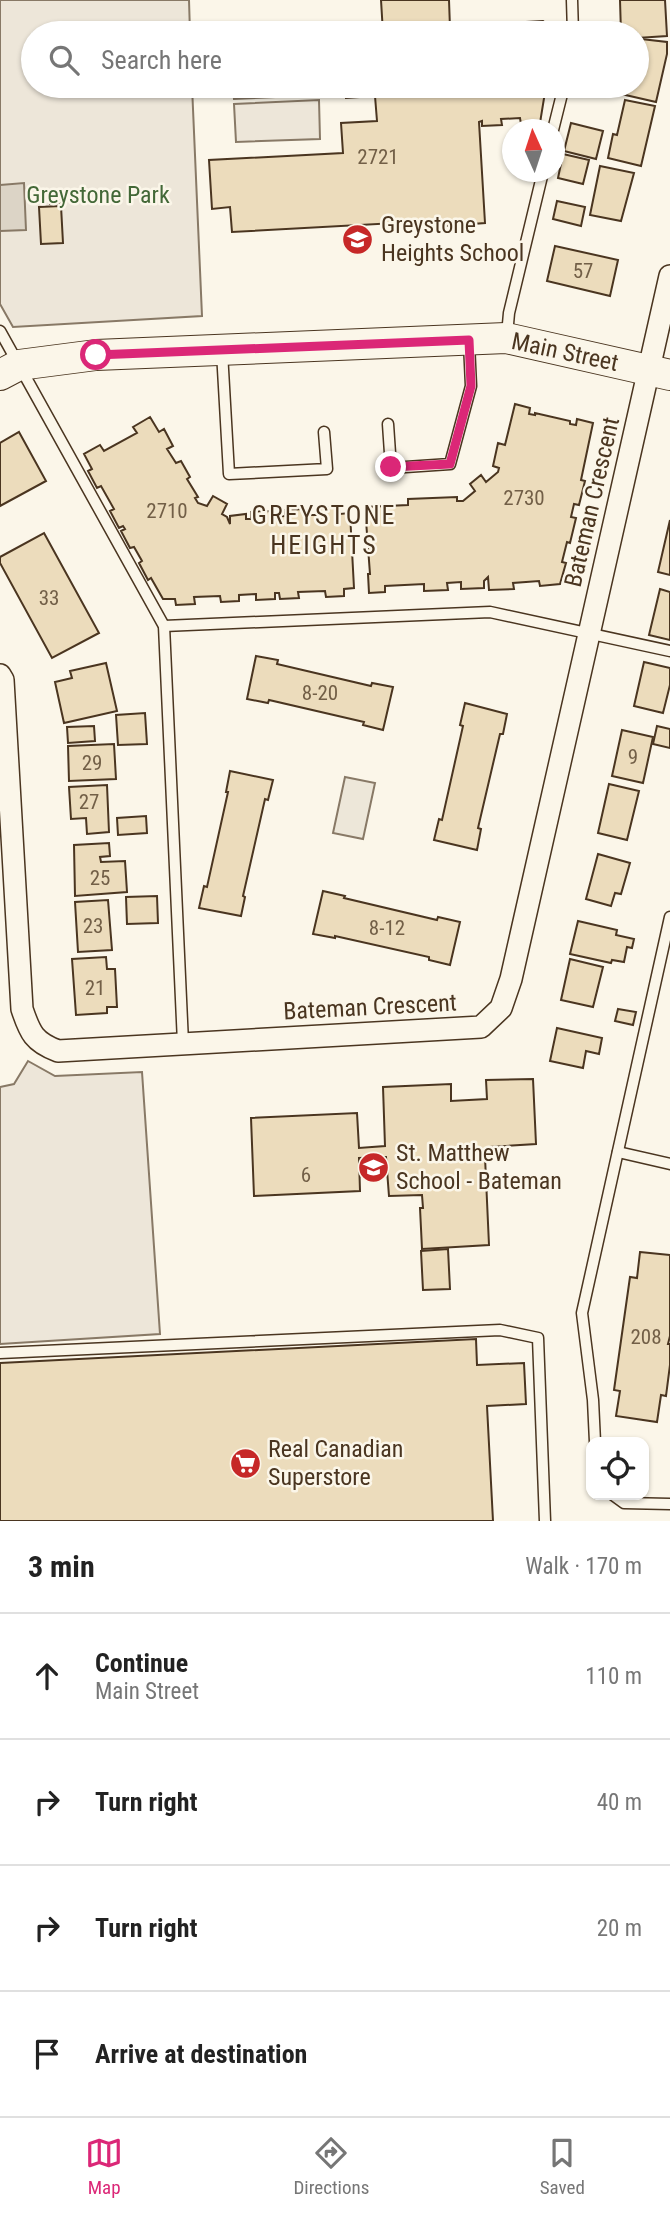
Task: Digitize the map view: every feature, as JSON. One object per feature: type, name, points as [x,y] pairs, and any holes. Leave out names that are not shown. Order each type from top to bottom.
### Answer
[{"type":"street","name":"Bateman Crescent","points":[[0,675],[3,680],[22,1009],[29,1030],[41,1044],[58,1051],[481,1027],[501,1008],[516,958],[588,633],[660,373],[670,276]]},
{"type":"street","name":"Main Street","points":[[9,370],[96,355],[506,338],[660,373]]},
{"type":"lane","points":[[572,0],[573,21]]},
{"type":"lane","points":[[556,119],[561,98]]},
{"type":"lane","points":[[506,338],[509,313],[541,182]]},
{"type":"lane","points":[[0,331],[9,370],[164,626],[183,1043]]},
{"type":"lane","points":[[388,424],[391,467],[450,464],[471,386],[469,340]]},
{"type":"lane","points":[[221,349],[229,474],[327,469],[324,432]]},
{"type":"lane","points":[[164,626],[490,612],[670,652]]},
{"type":"lane","points":[[595,1437],[582,1313],[670,917]]},
{"type":"lane","points":[[618,1152],[670,1164]]},
{"type":"lane","points":[[0,1353],[500,1330],[538,1338],[545,1521]]},
{"type":"lane","points":[[620,1500],[624,1503],[670,1504]]},
{"type":"green space","name":"Greystone Park","points":[[0,0],[189,0],[190,21],[21,21],[21,98],[193,98],[202,316],[13,327],[0,304]]},
{"type":"green space","points":[[319,100],[320,139],[236,142],[234,104]]},
{"type":"green space","points":[[28,1061],[55,1076],[142,1072],[160,1334],[0,1344],[0,1087],[14,1084]]},
{"type":"shaded area","points":[[24,183],[26,230],[0,231],[0,185]]},
{"type":"shaded area","points":[[345,777],[375,783],[363,839],[333,833]]},
{"type":"building","points":[[381,0],[449,0],[450,21],[382,21]]},
{"type":"building","points":[[620,0],[665,0],[667,36],[649,37],[649,21],[621,21]]},
{"type":"building","points":[[649,40],[667,42],[667,54],[656,102],[639,98],[649,98]]},
{"type":"building","name":"Greystone Heights School","points":[[375,98],[544,98],[541,119],[501,119],[502,125],[482,126],[482,121],[479,122],[485,223],[433,227],[432,221],[232,232],[230,207],[212,209],[209,160],[343,153],[341,123],[377,121]]},
{"type":"building","points":[[625,100],[655,106],[641,166],[608,158],[613,134],[617,135]]},
{"type":"building","points":[[571,123],[603,131],[596,159],[565,151]]},
{"type":"building","points":[[565,154],[589,160],[583,184],[565,180]]},
{"type":"building","points":[[600,166],[634,173],[621,221],[590,215]]},
{"type":"building","points":[[60,193],[61,204],[50,204],[50,194]]},
{"type":"building","points":[[557,201],[585,207],[581,226],[553,219]]},
{"type":"building","points":[[61,206],[63,243],[41,244],[39,207]]},
{"type":"building","points":[[555,246],[618,260],[610,296],[547,281]]},
{"type":"building","points":[[515,404],[530,408],[529,414],[570,421],[570,424],[576,425],[577,419],[593,423],[581,480],[585,481],[579,505],[574,504],[571,517],[576,518],[562,562],[566,563],[560,584],[540,586],[539,581],[513,583],[514,589],[489,590],[488,577],[484,581],[484,588],[461,589],[461,582],[447,583],[448,590],[424,591],[424,584],[385,586],[385,592],[369,593],[365,507],[408,505],[408,499],[457,497],[457,501],[463,501],[475,491],[470,484],[481,475],[486,482],[498,472],[499,468],[493,466],[498,443],[505,445]]},
{"type":"building","points":[[150,417],[159,432],[164,429],[173,446],[167,449],[176,463],[181,461],[190,477],[187,479],[198,497],[195,498],[198,503],[207,506],[213,496],[227,504],[222,514],[230,524],[230,516],[246,514],[246,519],[251,519],[251,512],[271,511],[271,517],[285,516],[285,510],[304,509],[304,515],[321,515],[320,508],[339,507],[340,514],[350,513],[354,588],[344,589],[344,596],[326,597],[325,591],[298,592],[299,598],[280,599],[279,593],[275,593],[275,599],[256,600],[256,594],[239,595],[239,601],[221,602],[220,596],[194,597],[195,604],[176,605],[175,599],[163,599],[151,578],[148,580],[134,547],[130,548],[121,531],[125,529],[123,526],[119,528],[110,511],[114,509],[101,486],[97,488],[88,471],[92,469],[84,454],[100,445],[104,451],[137,433],[133,427]]},
{"type":"building","points":[[19,432],[46,481],[0,506],[0,443]]},
{"type":"building","points":[[670,520],[670,575],[658,572]]},
{"type":"building","points":[[44,533],[99,633],[52,658],[0,563],[0,557]]},
{"type":"building","points":[[660,589],[670,592],[670,640],[649,635]]},
{"type":"building","points":[[256,656],[278,660],[277,664],[371,686],[372,683],[393,687],[383,730],[363,725],[364,722],[269,700],[268,703],[247,699]]},
{"type":"building","points":[[644,662],[670,668],[670,685],[663,713],[634,706]]},
{"type":"building","points":[[106,663],[117,711],[64,723],[55,682],[72,678],[70,671]]},
{"type":"building","points":[[465,703],[507,714],[478,828],[481,829],[477,850],[434,840],[439,819],[442,820],[463,726],[460,725]]},
{"type":"building","points":[[145,713],[147,744],[118,745],[116,715]]},
{"type":"building","points":[[94,726],[95,741],[68,743],[67,727]]},
{"type":"building","points":[[657,726],[670,729],[670,748],[653,744]]},
{"type":"building","points":[[622,730],[653,737],[643,783],[612,776]]},
{"type":"building","points":[[114,744],[116,779],[69,781],[68,746]]},
{"type":"building","points":[[230,771],[273,780],[268,800],[265,799],[241,916],[199,908],[204,886],[207,887],[228,792]]},
{"type":"building","points":[[609,784],[639,791],[627,840],[598,833]]},
{"type":"building","points":[[107,785],[109,832],[87,834],[86,818],[71,819],[69,787]]},
{"type":"building","points":[[146,816],[147,833],[118,835],[117,818]]},
{"type":"building","points":[[109,843],[110,856],[100,857],[101,862],[125,861],[127,892],[75,896],[74,845]]},
{"type":"building","points":[[598,854],[630,863],[621,894],[615,893],[611,906],[586,899]]},
{"type":"building","points":[[323,891],[437,920],[438,917],[460,922],[450,965],[429,960],[429,957],[335,936],[313,934]]},
{"type":"building","points":[[157,896],[158,923],[127,924],[126,897]]},
{"type":"building","points":[[108,900],[112,950],[78,952],[75,902]]},
{"type":"building","points":[[578,921],[617,930],[616,935],[634,939],[632,948],[627,947],[624,962],[612,960],[611,963],[570,954]]},
{"type":"building","points":[[106,957],[107,969],[115,969],[117,1007],[107,1007],[107,1013],[76,1015],[72,959]]},
{"type":"building","points":[[570,959],[603,967],[593,1007],[561,1000]]},
{"type":"building","points":[[618,1009],[636,1012],[633,1025],[615,1021]]},
{"type":"building","points":[[557,1028],[602,1038],[599,1054],[586,1051],[583,1068],[550,1061]]},
{"type":"building","points":[[533,1079],[536,1144],[479,1150],[480,1157],[485,1157],[489,1245],[422,1249],[422,1195],[389,1196],[386,1157],[359,1158],[360,1191],[254,1196],[251,1118],[357,1113],[359,1148],[385,1146],[383,1087],[451,1084],[451,1101],[487,1099],[486,1080]]},
{"type":"building","points":[[448,1249],[450,1289],[423,1290],[421,1251]]},
{"type":"building","points":[[640,1252],[670,1255],[670,1365],[666,1396],[661,1395],[657,1422],[616,1416],[620,1391],[614,1390],[630,1277],[637,1278]]},
{"type":"building","name":"Real Canadian Superstore","points":[[476,1339],[477,1365],[524,1363],[526,1404],[487,1406],[493,1521],[0,1521],[0,1363]]},
{"type":"place","name":"Greystone Heights School","points":[[358,239]]},
{"type":"place","name":"St. Matthew School - Bateman","points":[[373,1167]]},
{"type":"place","name":"Real Canadian Superstore","points":[[245,1463]]},
{"type":"district","name":"GREYSTONE HEIGHTS","points":[[324,530]]},
{"type":"route","points":[[96,355],[469,340],[471,386],[450,464],[391,467]]}]
